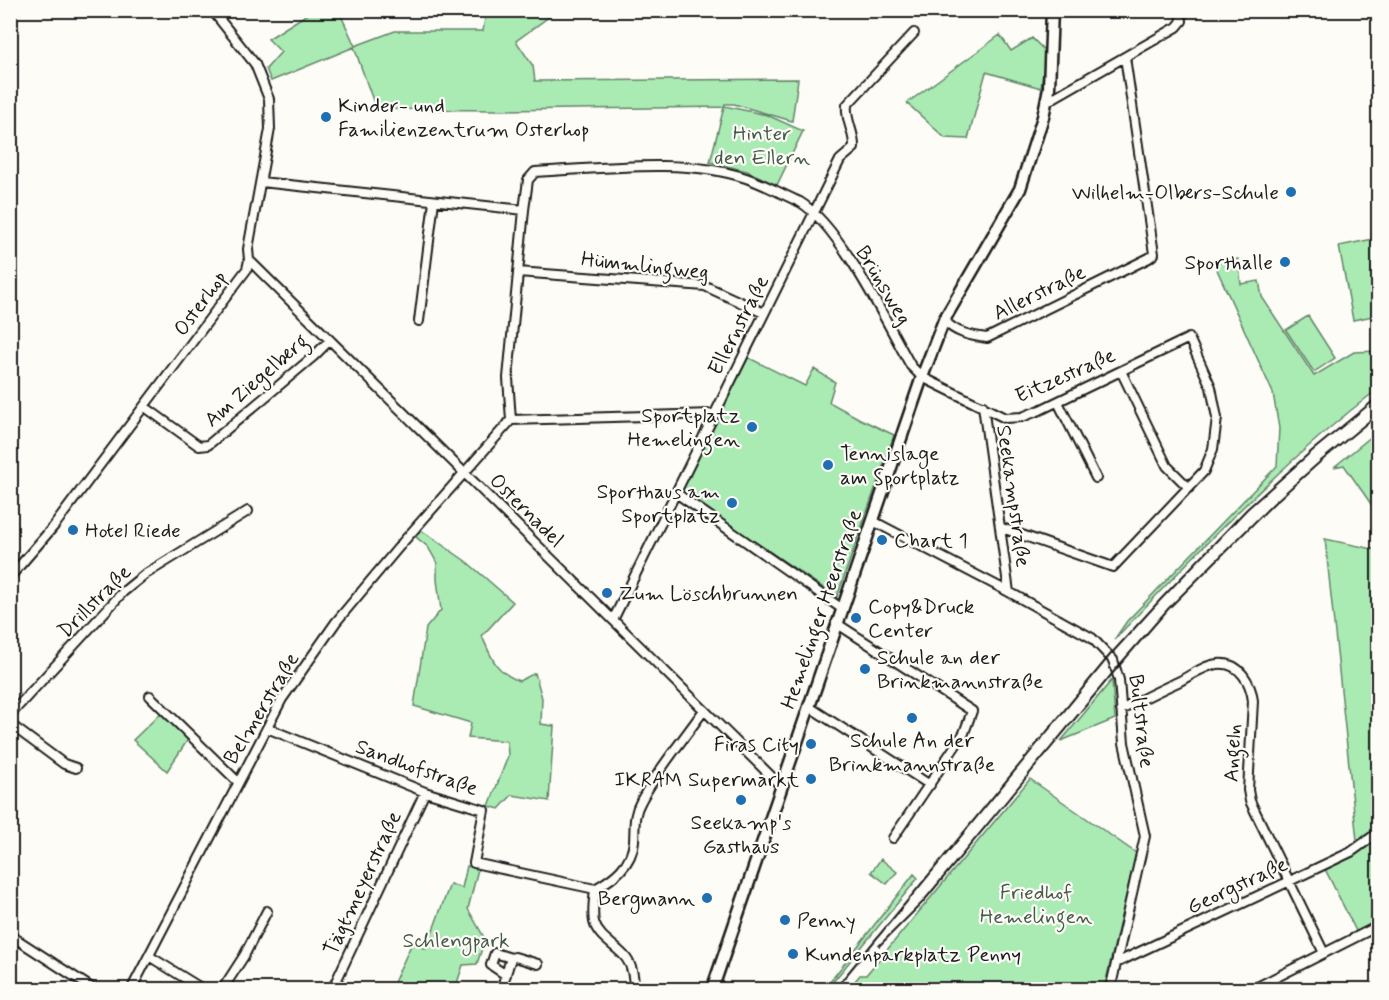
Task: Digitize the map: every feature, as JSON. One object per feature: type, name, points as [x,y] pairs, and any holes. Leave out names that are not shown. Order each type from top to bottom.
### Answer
[{"type":"main road","name":"Hemelinger Heerstraße","points":[[712,990],[780,785],[922,376],[944,320],[1020,189],[1032,156],[1046,102],[1052,10]]},
{"type":"street","name":"Osterhop","points":[[10,577],[54,526],[247,269],[248,249],[270,129],[269,99],[255,64],[212,10]]},
{"type":"street","points":[[1046,102],[1174,28],[1182,21],[1180,10]]},
{"type":"street","points":[[862,151],[854,148],[846,112],[847,105],[914,33]]},
{"type":"street","name":"Allerstraße","points":[[944,320],[950,327],[971,336],[987,338],[1154,254],[1125,57]]},
{"type":"street","name":"Ellernstraße","points":[[613,620],[840,160],[854,148]]},
{"type":"street","points":[[713,414],[511,420],[508,378],[528,180],[535,172],[648,167],[721,171],[746,178],[800,202],[814,213]]},
{"type":"street","points":[[261,182],[524,210]]},
{"type":"street","points":[[419,321],[435,201]]},
{"type":"street","name":"Brünsweg","points":[[814,213],[825,224],[860,275],[911,366],[922,376]]},
{"type":"street","name":"Osternadel","points":[[249,260],[780,785]]},
{"type":"street","name":"Hümmlingweg","points":[[518,272],[705,286],[764,313]]},
{"type":"street","name":"Eitzestraße","points":[[922,376],[1005,418],[1022,417],[1058,402],[1189,338],[1211,387],[1217,418],[1213,449],[1204,471],[1189,488]]},
{"type":"street","name":"Am Ziegelberg","points":[[145,407],[199,446],[208,445],[330,340]]},
{"type":"street","points":[[1002,528],[1113,567],[1189,488],[1167,466],[1121,371]]},
{"type":"street","points":[[1058,402],[1096,478]]},
{"type":"street","name":"Seekampstraße","points":[[983,406],[1002,528],[1009,591]]},
{"type":"street","name":"Belmerstraße","points":[[131,990],[282,699],[336,622],[511,420]]},
{"type":"street","points":[[676,493],[841,608]]},
{"type":"street","name":"Drillstraße","points":[[10,715],[123,592],[144,575],[248,511]]},
{"type":"street","name":"Bultstraße","points":[[873,521],[1009,591],[1092,638],[1110,655],[1117,668],[1124,743],[1145,836],[1110,990]]},
{"type":"street","points":[[836,623],[972,711],[963,733],[893,838]]},
{"type":"street","name":"Angeln","points":[[1121,710],[1219,664],[1228,665],[1240,672],[1247,680],[1253,701],[1248,783],[1250,801],[1324,953]]},
{"type":"street","points":[[150,696],[238,782]]},
{"type":"street","points":[[808,706],[930,785]]},
{"type":"street","points":[[634,990],[634,976],[630,965],[625,957],[599,932],[594,922],[595,889],[614,877],[625,866],[631,856],[634,823],[640,803],[704,710]]},
{"type":"street","points":[[10,724],[63,764],[76,768]]},
{"type":"street","name":"Sandhofstraße","points":[[267,728],[425,792],[484,810],[474,862],[595,889]]},
{"type":"street","name":"Tägtmeyerstraße","points":[[332,990],[425,792]]},
{"type":"street","name":"Georgstraße","points":[[1116,963],[1351,852],[1372,837]]},
{"type":"street","points":[[222,990],[244,956],[267,911]]},
{"type":"street","points":[[1251,990],[1378,926]]},
{"type":"street","points":[[10,936],[93,989]]},
{"type":"street","points":[[506,975],[491,965],[495,953],[538,964]]},
{"type":"street","points":[[149,956],[204,990]]},
{"type":"street","points":[[501,990],[511,958]]},
{"type":"green space","name":"Hinter den Ellern","points":[[312,11],[339,11],[355,46],[395,31],[483,31],[486,11],[557,11],[516,41],[533,66],[535,81],[798,79],[792,121],[734,104],[724,106],[767,115],[803,131],[777,185],[747,171],[710,162],[724,107],[376,109],[354,47],[271,81],[266,69],[281,52],[268,39]]},
{"type":"green space","points":[[1000,35],[1011,51],[1032,38],[1046,52],[1041,88],[986,72],[968,139],[945,138],[907,103]]},
{"type":"green space","points":[[1378,238],[1378,315],[1353,320],[1339,246]]},
{"type":"green space","points":[[1238,259],[1241,284],[1259,281],[1262,297],[1314,376],[1354,352],[1378,351],[1378,389],[1342,417],[1241,509],[1114,640],[1127,621],[1277,466],[1279,428],[1273,393],[1214,263]]},
{"type":"green space","points":[[1308,316],[1335,358],[1314,372],[1286,330]]},
{"type":"green space","name":"Tennislage am Sportplatz","points":[[747,357],[805,386],[814,369],[835,382],[829,402],[894,435],[837,597],[680,491]]},
{"type":"green space","points":[[1378,431],[1378,514],[1344,465],[1334,467]]},
{"type":"green space","points":[[421,530],[467,562],[513,602],[482,636],[492,658],[505,673],[519,681],[535,673],[542,698],[541,724],[554,726],[549,801],[512,795],[499,809],[489,806],[508,756],[507,741],[468,738],[471,723],[414,706],[426,628],[441,610],[437,563],[428,547],[416,537]]},
{"type":"green space","points":[[1325,539],[1378,550],[1378,923],[1357,933],[1324,867],[1358,850]]},
{"type":"green space","points":[[1112,680],[1115,719],[1061,741]]},
{"type":"green space","points":[[162,712],[189,738],[167,771],[133,740]]},
{"type":"green space","name":"Friedhof Hemelingen","points":[[1030,779],[1136,853],[1104,989],[848,989],[860,975],[866,975]]},
{"type":"green space","points":[[881,859],[897,872],[887,884],[871,872]]},
{"type":"green space","name":"Schlengpark","points":[[467,866],[478,869],[468,909],[485,939],[477,964],[463,965],[455,989],[391,989],[412,943],[426,949],[450,884],[462,888]]},
{"type":"green space","points":[[914,874],[918,878],[828,988],[826,987]]},
{"type":"railway","points":[[834,990],[1110,655],[1162,598],[1247,509],[1313,450],[1378,397]]},
{"type":"railway","points":[[879,946],[923,902],[1169,608],[1273,504],[1378,414]]},
{"type":"place","name":"Kinder- und Familienzentrum Osterhop","points":[[326,117]]},
{"type":"place","name":"Wilhelm-Olbers-Schule","points":[[1291,192]]},
{"type":"place","name":"Sporthalle","points":[[1285,262]]},
{"type":"place","name":"Sportplatz Hemelingen","points":[[752,427]]},
{"type":"place","name":"Tennislage am Sportplatz","points":[[828,465]]},
{"type":"place","name":"Sporthaus am Sportplatz","points":[[732,503]]},
{"type":"place","name":"Hotel Riede","points":[[73,530]]},
{"type":"place","name":"Chart 1","points":[[882,540]]},
{"type":"place","name":"Zum Löschbrunnen","points":[[607,593]]},
{"type":"place","name":"Copy&Druck Center","points":[[856,618]]},
{"type":"place","name":"Schule an der Brinkmannstraße","points":[[865,669]]},
{"type":"place","name":"Schule An der Brinkmannstraße","points":[[912,718]]},
{"type":"place","name":"Firas City","points":[[811,744]]},
{"type":"place","name":"IKRAM Supermarkt","points":[[811,779]]},
{"type":"place","name":"Seekamp's Gasthaus","points":[[741,800]]},
{"type":"place","name":"Bergmann","points":[[707,898]]},
{"type":"place","name":"Penny","points":[[785,920]]},
{"type":"place","name":"Kundenparkplatz Penny","points":[[793,954]]}]
